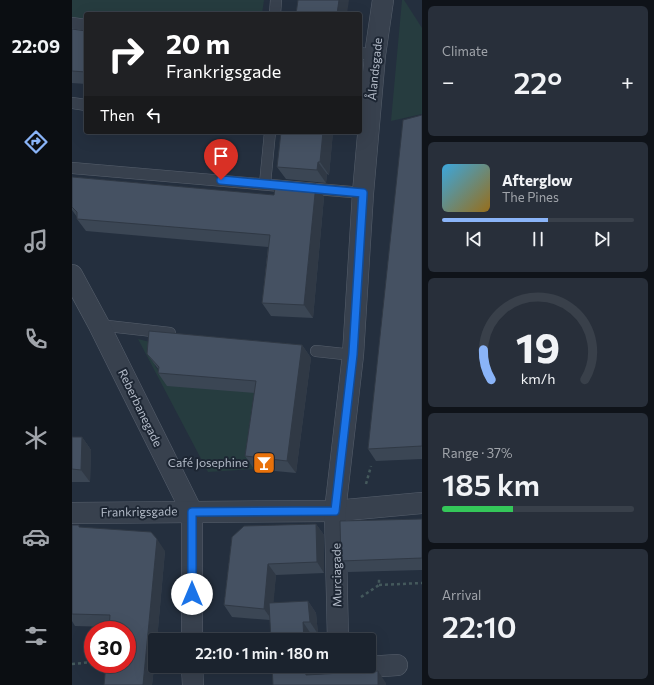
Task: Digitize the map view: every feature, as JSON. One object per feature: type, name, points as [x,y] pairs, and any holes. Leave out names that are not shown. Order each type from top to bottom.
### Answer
[{"type":"street","name":"Ålandsgade","points":[[335,511],[353,354],[363,193],[368,54],[384,0]]},
{"type":"street","name":"Reberbanegade","points":[[72,275],[99,325],[192,512]]},
{"type":"street","name":"Frankrigsgade","points":[[72,513],[335,511],[422,503]]},
{"type":"street","name":"Murciagade","points":[[335,511],[338,633]]},
{"type":"street","points":[[192,512],[192,633]]},
{"type":"street","points":[[376,666],[397,665]]},
{"type":"street","points":[[192,673],[192,685]]},
{"type":"lane","points":[[275,12],[276,0]]},
{"type":"lane","points":[[72,23],[84,25]]},
{"type":"lane","points":[[72,103],[84,105]]},
{"type":"lane","points":[[266,184],[270,134]]},
{"type":"lane","points":[[72,168],[363,193]]},
{"type":"lane","points":[[99,325],[184,335]]},
{"type":"lane","points":[[316,351],[353,354]]},
{"type":"path","points":[[379,585],[422,583]]},
{"type":"path","points":[[72,664],[84,663]]},
{"type":"green space","points":[[72,0],[264,0],[262,12],[84,12],[84,19],[72,17]]},
{"type":"green space","points":[[402,0],[404,0],[422,28],[422,114],[391,121]]},
{"type":"green space","points":[[138,339],[158,344],[155,366],[159,371],[265,394],[254,469],[208,472]]},
{"type":"building","points":[[298,0],[339,0],[337,12],[296,12]]},
{"type":"building","points":[[72,29],[84,31],[84,72],[72,71]]},
{"type":"building","points":[[422,115],[422,446],[368,449],[403,120]]},
{"type":"building","points":[[281,134],[323,134],[320,162],[318,162],[317,170],[277,167]]},
{"type":"building","points":[[72,177],[274,195],[276,181],[316,184],[304,305],[262,303],[270,235],[77,219],[77,212],[72,207]]},
{"type":"building","points":[[149,331],[302,345],[287,461],[245,456],[256,381],[158,373],[159,367],[147,354]]},
{"type":"building","points":[[72,437],[82,437],[81,470],[72,469]]},
{"type":"building","points":[[422,519],[422,558],[341,561],[340,521]]},
{"type":"building","points":[[316,524],[317,562],[268,564],[264,609],[224,605],[232,537],[244,526]]},
{"type":"building","points":[[72,525],[79,525],[79,527],[151,532],[157,539],[143,685],[104,685],[105,673],[136,673],[136,621],[110,621],[110,615],[72,614]]},
{"type":"building","points":[[308,601],[310,622],[303,622],[304,633],[271,633],[269,603]]},
{"type":"building","points":[[376,671],[378,671],[378,685],[273,685],[272,673],[306,673],[306,675],[376,673]]},
{"type":"place","name":"Café Josephine","points":[[264,463]]},
{"type":"route","points":[[192,594],[192,512],[335,511],[353,354],[363,193],[221,180]]}]
